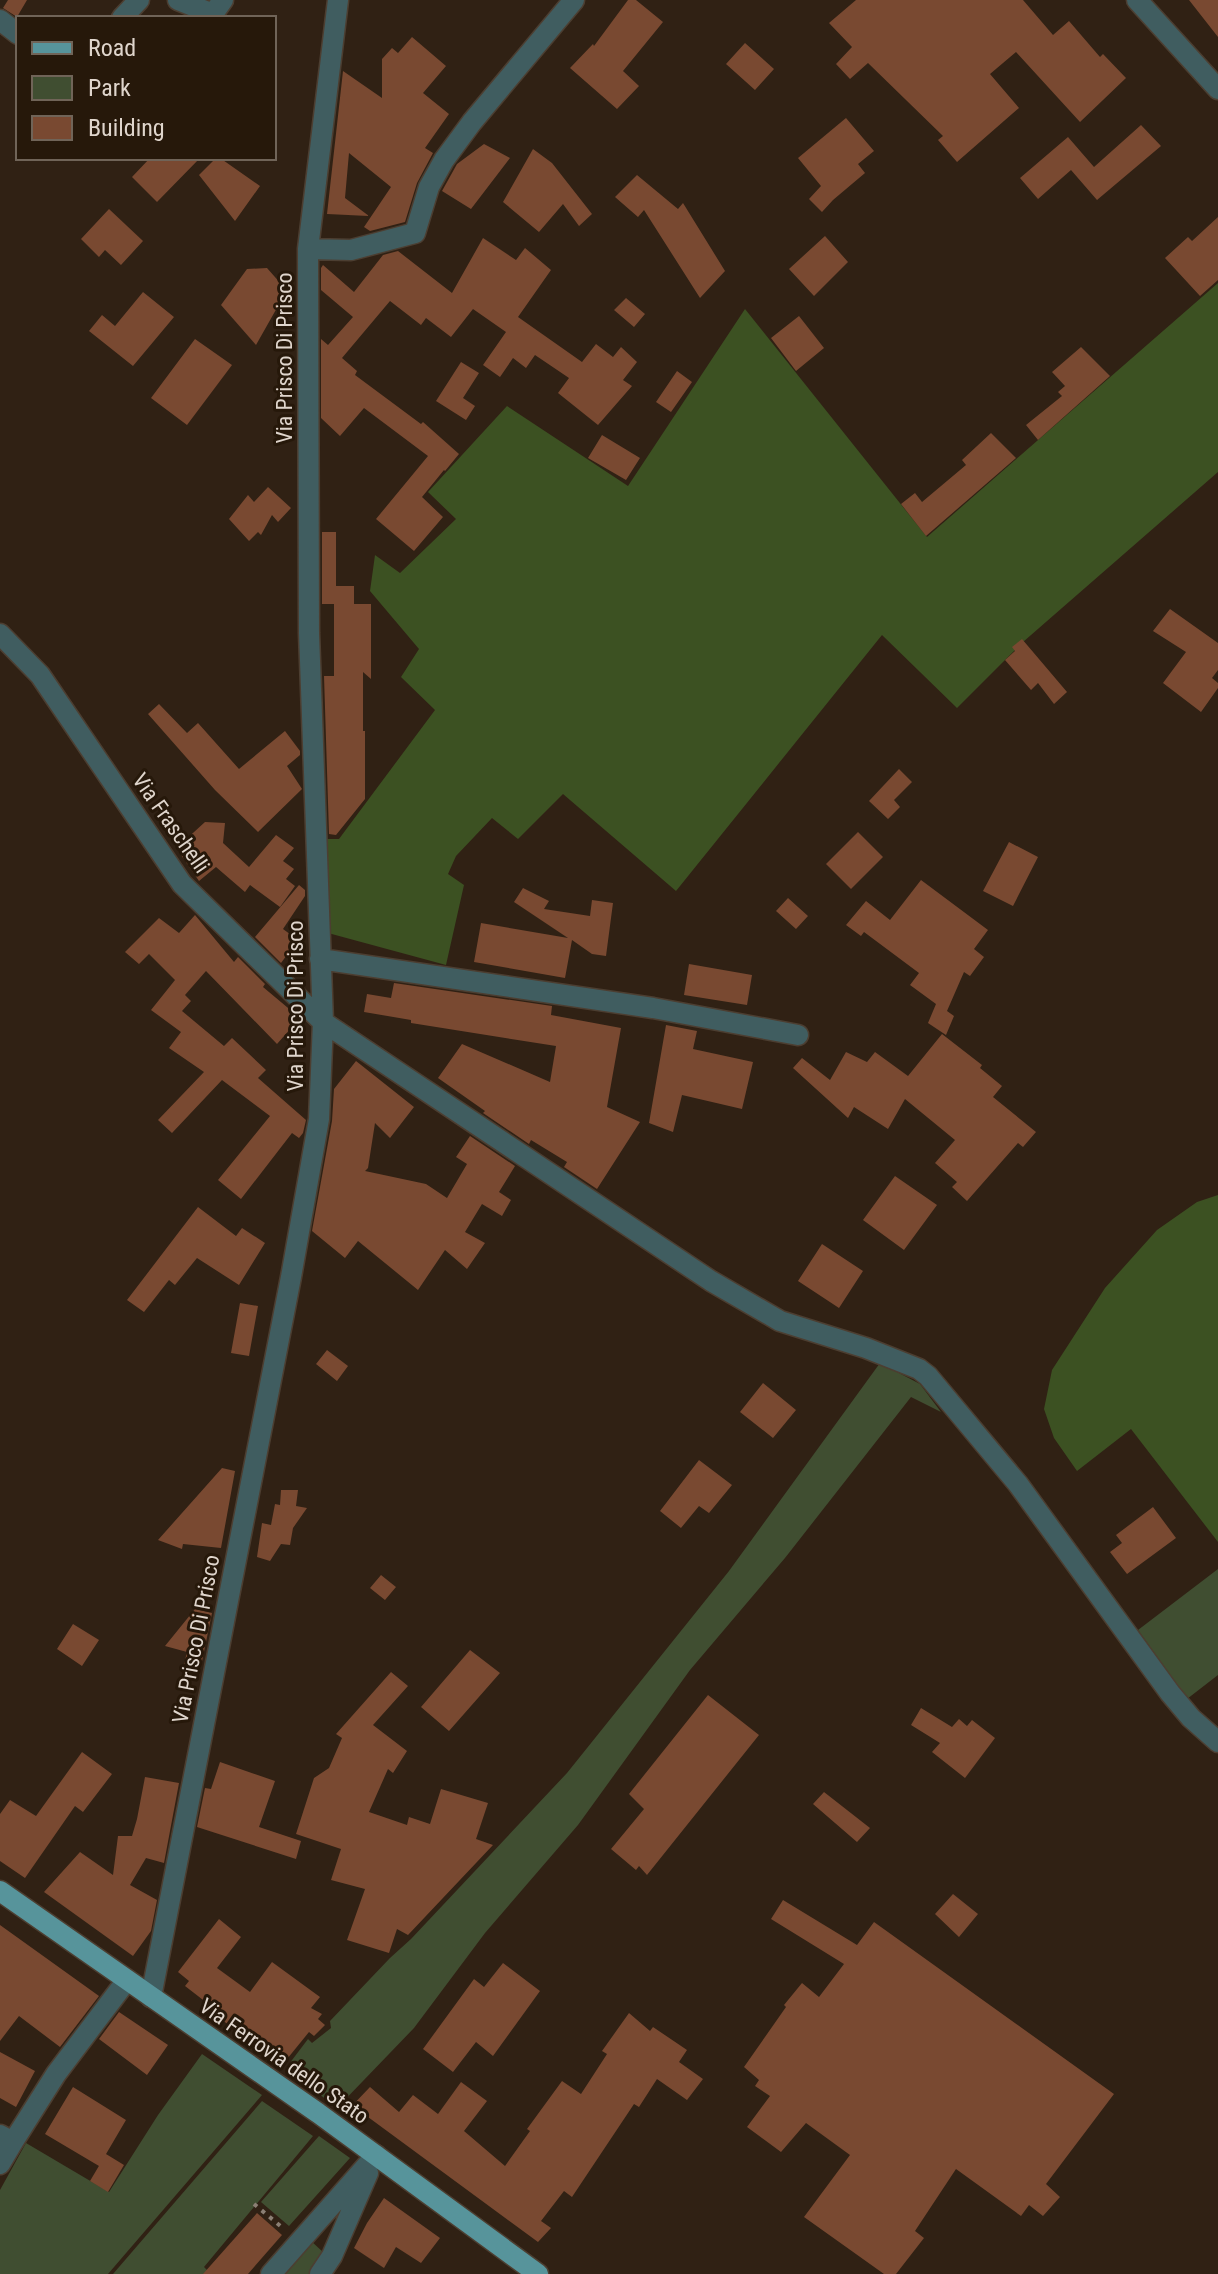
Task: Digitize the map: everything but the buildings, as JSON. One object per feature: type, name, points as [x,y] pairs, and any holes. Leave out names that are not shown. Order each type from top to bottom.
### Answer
[{"type":"main road","name":"Via Ferrovia dello Stato","points":[[0,1891],[376,2155],[538,2274]]},
{"type":"street","points":[[124,16],[139,0]]},
{"type":"street","points":[[178,0],[213,14],[223,0]]},
{"type":"street","name":"Via Prisco Di Prisco","points":[[151,1997],[319,1119],[323,1022],[309,633],[308,249],[338,0]]},
{"type":"street","points":[[308,249],[351,250],[415,233],[429,187],[444,160],[574,0]]},
{"type":"street","points":[[1137,0],[1218,89]]},
{"type":"street","points":[[0,20],[16,32]]},
{"type":"street","name":"Via Fraschelli","points":[[0,634],[40,675],[182,884],[323,1022],[711,1281],[768,1315],[866,1348],[919,1369],[928,1376],[1018,1484],[1170,1693],[1191,1718],[1218,1742]]},
{"type":"street","points":[[320,959],[653,1008],[798,1035]]},
{"type":"street","points":[[0,2164],[7,2139],[127,1980]]},
{"type":"street","points":[[271,2274],[376,2155]]},
{"type":"street","points":[[320,2274],[332,2256],[376,2155]]},
{"type":"path","points":[[254,2204],[286,2230]]},
{"type":"green space","points":[[1218,283],[1218,472],[1023,642],[957,708],[882,635],[676,891],[563,794],[518,839],[492,818],[456,856],[448,874],[464,885],[446,965],[328,933],[326,839],[339,839],[435,710],[401,677],[419,649],[370,591],[375,555],[400,573],[456,519],[428,492],[507,406],[628,486],[745,309],[927,537]]},
{"type":"green space","points":[[1218,1195],[1218,1542],[1131,1429],[1077,1471],[1054,1438],[1044,1409],[1052,1370],[1105,1288],[1157,1230],[1197,1202]]},
{"type":"green space","points":[[880,1363],[920,1384],[941,1412],[911,1397],[785,1558],[690,1670],[578,1825],[485,1933],[414,2028],[337,2108],[286,2068],[308,2039],[312,2043],[331,2028],[330,2021],[567,1773],[729,1571]]},
{"type":"green space","points":[[1218,1569],[1218,1675],[1187,1699],[1138,1630]]},
{"type":"green space","points":[[202,2054],[262,2095],[108,2274],[0,2274],[0,2190],[26,2143],[109,2192]]},
{"type":"green space","points":[[262,2101],[313,2136],[204,2267],[211,2274],[113,2274]]},
{"type":"green space","points":[[319,2136],[350,2158],[289,2226],[261,2202]]},
{"type":"green space","points":[[310,2240],[324,2253],[311,2274],[282,2274]]}]
